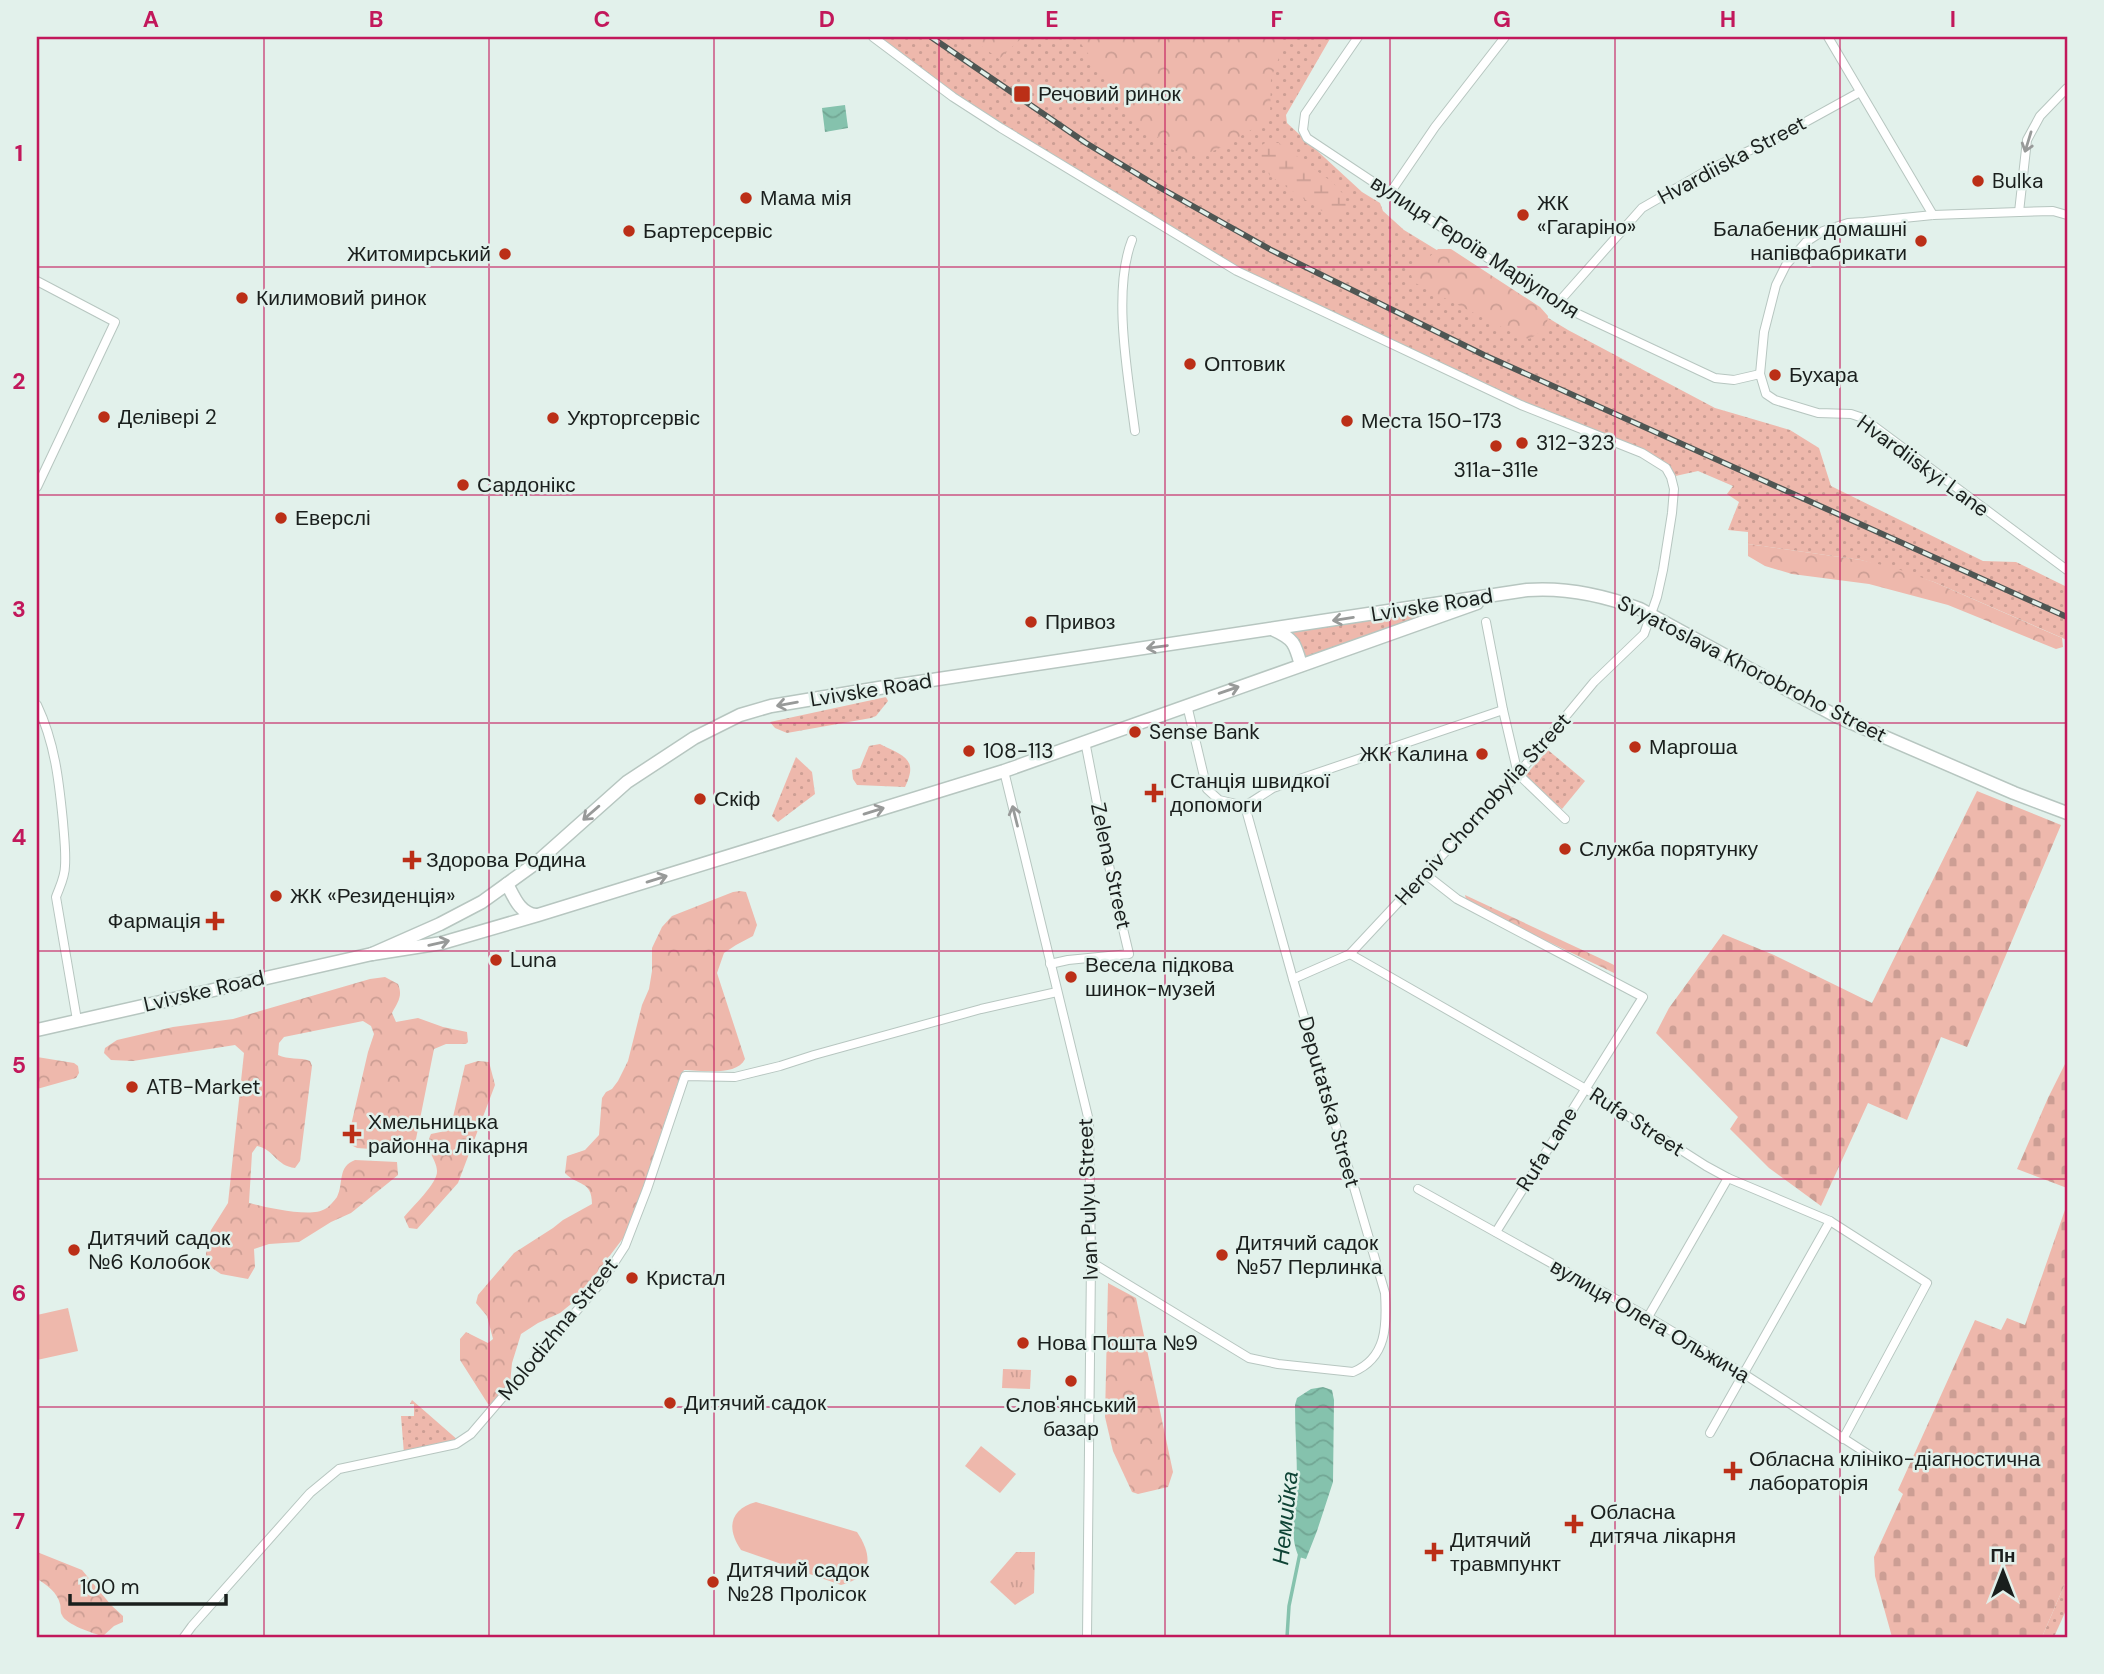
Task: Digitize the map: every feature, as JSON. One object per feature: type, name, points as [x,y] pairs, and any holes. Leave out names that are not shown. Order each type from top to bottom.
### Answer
[{"type":"main road","name":"Svyatoslava Khorobroho Street","points":[[1507,593],[1546,589],[1580,591],[1614,599],[1640,609],[1836,716],[2067,814]]},
{"type":"main road","name":"Lvivske Road","points":[[372,954],[482,902],[536,863],[627,782],[694,738],[740,715],[771,706],[879,688],[1507,593]]},
{"type":"main road","name":"Lvivske Road","points":[[37,1030],[372,954],[442,943],[538,915],[1003,771],[1507,593]]},
{"type":"main road","points":[[1273,630],[1291,638],[1301,665]]},
{"type":"main road","points":[[507,884],[524,911],[530,915],[538,915]]},
{"type":"street","name":"Heroiv Chornobylia Street","points":[[873,37],[953,97],[1001,128],[1237,271],[1521,405],[1642,453],[1666,468],[1671,477],[1674,489],[1672,513],[1663,570],[1644,634],[1594,682],[1517,774],[1350,954],[1293,979]]},
{"type":"street","name":"вулиця Героїв Маріуполя","points":[[1358,37],[1305,114],[1303,131],[1307,138],[1557,303],[1715,378],[1734,380],[1760,374]]},
{"type":"street","points":[[1390,193],[1435,127],[1505,37]]},
{"type":"street","points":[[1828,37],[1933,215]]},
{"type":"street","points":[[2019,212],[2027,140],[2040,116],[2067,88]]},
{"type":"street","name":"Hvardiiska Street","points":[[1557,303],[1642,208],[1706,171],[1780,136],[1860,92]]},
{"type":"street","points":[[1760,374],[1764,332],[1776,285],[1786,265],[1806,242],[1823,231],[1848,223],[1933,215],[2053,211],[2067,215]]},
{"type":"street","points":[[1132,240],[1122,289],[1135,431]]},
{"type":"street","points":[[37,281],[115,322],[37,487]]},
{"type":"street","name":"Hvardiiskyi Lane","points":[[1760,374],[1766,394],[1775,401],[1818,413],[1851,414],[1863,418],[2067,570]]},
{"type":"street","points":[[1486,622],[1517,774],[1565,818]]},
{"type":"street","points":[[37,705],[48,729],[60,793],[65,865],[63,880],[55,897],[78,1020]]},
{"type":"street","points":[[1186,705],[1207,789],[1219,800],[1245,806],[1273,788],[1503,710]]},
{"type":"street","name":"Zelena Street","points":[[1050,964],[1129,954],[1085,741]]},
{"type":"street","name":"Ivan Pulyu Street","points":[[1003,771],[1089,1121],[1091,1262],[1087,1637]]},
{"type":"street","name":"Deputatska Street","points":[[1091,1262],[1249,1358],[1353,1372],[1364,1368],[1379,1349],[1385,1333],[1385,1293],[1245,806]]},
{"type":"street","name":"Rufa Lane","points":[[1425,874],[1457,899],[1643,997],[1496,1232]]},
{"type":"street","name":"Rufa Street","points":[[1350,954],[1584,1088],[1728,1178],[1830,1221],[1927,1283],[1843,1439]]},
{"type":"street","name":"Molodizhna Street","points":[[184,1637],[310,1493],[339,1469],[456,1444],[471,1434],[603,1280],[625,1246],[685,1076],[726,1078],[748,1074],[981,1009],[1057,992]]},
{"type":"street","points":[[1648,1317],[1728,1178]]},
{"type":"street","name":"вулиця Олега Ольжича","points":[[1418,1189],[1648,1317],[1744,1374],[1877,1460]]},
{"type":"street","points":[[1710,1433],[1830,1221]]},
{"type":"green space","points":[[873,37],[1331,37],[1286,115],[1287,123],[1362,192],[1380,203],[1383,211],[1404,230],[1568,330],[1715,408],[1790,430],[1819,448],[1831,486],[1983,561],[2016,562],[2067,587],[2067,640],[1934,582],[1861,560],[1748,544],[1748,532],[1728,530],[1739,502],[1727,494],[1733,486],[1698,471],[1671,477],[1655,461],[1521,405],[1237,271],[1001,128]]},
{"type":"green space","points":[[969,37],[1023,37],[999,59]]},
{"type":"green space","points":[[1076,37],[1280,37],[1282,50],[1271,78],[1270,119],[1218,149],[1198,157],[1173,150],[1123,108],[1113,88]]},
{"type":"green space","points":[[1265,143],[1279,143],[1332,182],[1345,196],[1346,209],[1339,216],[1328,215],[1270,176],[1257,153],[1259,147]]},
{"type":"green space","points":[[1438,249],[1451,249],[1540,307],[1548,316],[1540,333],[1529,339],[1519,336],[1413,282],[1410,270],[1413,264],[1428,258]]},
{"type":"green space","points":[[1748,544],[1861,560],[1895,568],[1934,582],[2062,638],[2063,647],[2056,649],[1948,605],[1869,584],[1792,574],[1765,566],[1748,556]]},
{"type":"green space","points":[[1507,593],[1301,665],[1295,644],[1273,630]]},
{"type":"green space","points":[[886,697],[888,701],[876,716],[871,718],[787,733],[775,728],[770,722]]},
{"type":"green space","points":[[880,744],[902,755],[909,764],[909,777],[905,787],[857,785],[853,779],[852,770],[860,768],[869,746]]},
{"type":"green space","points":[[1548,750],[1585,781],[1562,809],[1524,777]]},
{"type":"green space","points":[[796,757],[812,772],[815,794],[778,822],[772,816]]},
{"type":"green space","points":[[1977,791],[2061,825],[1967,1047],[1941,1037],[1907,1120],[1868,1103],[1821,1206],[1769,1168],[1730,1129],[1738,1117],[1656,1033],[1669,1008],[1723,934],[1774,955],[1872,1003]]},
{"type":"green space","points":[[740,891],[746,892],[757,925],[753,936],[724,953],[717,973],[745,1059],[740,1065],[726,1070],[684,1070],[624,1237],[576,1300],[560,1313],[521,1334],[512,1363],[510,1384],[497,1404],[488,1404],[460,1360],[460,1339],[466,1332],[488,1343],[493,1339],[487,1316],[476,1303],[478,1295],[514,1253],[592,1204],[587,1187],[565,1173],[567,1156],[585,1150],[599,1135],[602,1098],[618,1081],[628,1061],[642,1005],[649,989],[652,948],[662,927],[672,916]]},
{"type":"green space","points":[[1465,895],[1614,965],[1614,973],[1498,918],[1466,899]]},
{"type":"green space","points":[[385,977],[398,984],[400,992],[392,1013],[396,1022],[418,1018],[467,1032],[466,1044],[446,1044],[434,1049],[412,1152],[357,1148],[349,1144],[349,1134],[374,1034],[371,1026],[363,1021],[284,1037],[279,1043],[278,1055],[310,1061],[312,1066],[300,1161],[295,1168],[289,1167],[267,1150],[257,1146],[252,1153],[249,1203],[299,1212],[325,1209],[337,1197],[343,1171],[355,1160],[397,1162],[398,1175],[351,1213],[299,1242],[269,1244],[254,1249],[255,1267],[248,1279],[221,1274],[209,1266],[206,1254],[211,1230],[228,1203],[244,1053],[235,1045],[133,1061],[111,1060],[104,1053],[105,1048],[117,1040],[173,1027],[233,1019]]},
{"type":"green space","points":[[37,1057],[74,1063],[78,1066],[79,1073],[76,1078],[37,1089]]},
{"type":"green space","points":[[2067,1060],[2067,1188],[2017,1169]]},
{"type":"green space","points":[[478,1061],[489,1062],[495,1085],[458,1183],[417,1229],[409,1228],[404,1217],[436,1176],[436,1167],[429,1149],[431,1134],[450,1130],[465,1065]]},
{"type":"green space","points":[[2067,1204],[2067,1579],[2042,1637],[1892,1637],[1875,1576],[1874,1557],[1903,1494],[1898,1490],[1975,1320],[2001,1330],[2007,1318],[2025,1325]]},
{"type":"green space","points":[[1108,1283],[1136,1298],[1173,1472],[1168,1487],[1138,1494],[1132,1492],[1113,1451],[1105,1417]]},
{"type":"green space","points":[[68,1308],[78,1351],[37,1360],[37,1315]]},
{"type":"green space","points":[[1003,1369],[1031,1370],[1030,1389],[1002,1388]]},
{"type":"green space","points":[[412,1400],[459,1441],[404,1454],[401,1416],[414,1416],[414,1404],[410,1404]]},
{"type":"green space","points":[[981,1446],[1016,1474],[1000,1493],[965,1466]]},
{"type":"green space","points":[[756,1502],[857,1532],[866,1549],[867,1564],[864,1571],[859,1577],[841,1585],[741,1550],[733,1534],[733,1520],[741,1509]]},
{"type":"green space","points":[[37,1552],[82,1570],[123,1616],[123,1622],[103,1636],[68,1622],[61,1614],[59,1600],[54,1593],[37,1579]]},
{"type":"green space","points":[[1016,1552],[1035,1552],[1034,1593],[1015,1605],[990,1582]]},
{"type":"green space","points":[[2067,1579],[2067,1608],[2054,1637],[2042,1637]]},
{"type":"water","points":[[845,105],[848,128],[825,132],[822,108]]},
{"type":"water","points":[[1323,1387],[1332,1390],[1334,1400],[1333,1482],[1306,1559],[1299,1557],[1294,1538],[1297,1492],[1295,1405],[1297,1398],[1311,1389]]},
{"type":"waterway","name":"Немийка","points":[[1287,1637],[1289,1606],[1300,1553]]},
{"type":"railway","points":[[931,37],[1086,143],[1271,250],[1484,355],[2067,617]]},
{"type":"place","name":"Речовий ринок","points":[[1022,94]]},
{"type":"place","name":"Bulka","points":[[1978,181]]},
{"type":"place","name":"Мама мія","points":[[746,198]]},
{"type":"place","name":"ЖК «Гагаріно»","points":[[1523,215]]},
{"type":"place","name":"Бартерсервіс","points":[[629,231]]},
{"type":"place","name":"Балабеник домашні напівфабрикати","points":[[1921,241]]},
{"type":"place","name":"Житомирський","points":[[505,254]]},
{"type":"place","name":"Килимовий ринок","points":[[242,298]]},
{"type":"place","name":"Оптовик","points":[[1190,364]]},
{"type":"place","name":"Бухара","points":[[1775,375]]},
{"type":"place","name":"Делівері 2","points":[[104,417]]},
{"type":"place","name":"Укрторгсервіс","points":[[553,418]]},
{"type":"place","name":"Места 150-173","points":[[1347,421]]},
{"type":"place","name":"312-323","points":[[1522,443]]},
{"type":"place","name":"311а-311е","points":[[1496,446]]},
{"type":"place","name":"Сардонікс","points":[[463,485]]},
{"type":"place","name":"Еверслі","points":[[281,518]]},
{"type":"place","name":"Привоз","points":[[1031,622]]},
{"type":"place","name":"Sense Bank","points":[[1135,732]]},
{"type":"place","name":"Маргоша","points":[[1635,747]]},
{"type":"place","name":"108-113","points":[[969,751]]},
{"type":"place","name":"ЖК Калина","points":[[1482,754]]},
{"type":"place","name":"Станція швидкої допомоги","points":[[1154,793]]},
{"type":"place","name":"Скіф","points":[[700,799]]},
{"type":"place","name":"Служба порятунку","points":[[1565,849]]},
{"type":"place","name":"Здорова Родина","points":[[412,860]]},
{"type":"place","name":"ЖК «Резиденція»","points":[[276,896]]},
{"type":"place","name":"Фармація","points":[[215,921]]},
{"type":"place","name":"Luna","points":[[496,960]]},
{"type":"place","name":"Весела підкова шинок-музей","points":[[1071,977]]},
{"type":"place","name":"ATB-Market","points":[[132,1087]]},
{"type":"place","name":"Хмельницька районна лікарня","points":[[352,1134]]},
{"type":"place","name":"Дитячий садок №6 Колобок","points":[[74,1250]]},
{"type":"place","name":"Дитячий садок №57 Перлинка","points":[[1222,1255]]},
{"type":"place","name":"Кристал","points":[[632,1278]]},
{"type":"place","name":"Нова Пошта №9","points":[[1023,1343]]},
{"type":"place","name":"Слов'янський базар","points":[[1071,1381]]},
{"type":"place","name":"Дитячий садок","points":[[670,1403]]},
{"type":"place","name":"Обласна клініко-діагностична лабораторія","points":[[1733,1471]]},
{"type":"place","name":"Обласна дитяча лікарня","points":[[1574,1524]]},
{"type":"place","name":"Дитячий травмпункт","points":[[1434,1552]]},
{"type":"place","name":"Дитячий садок №28 Пролісок","points":[[713,1582]]}]
